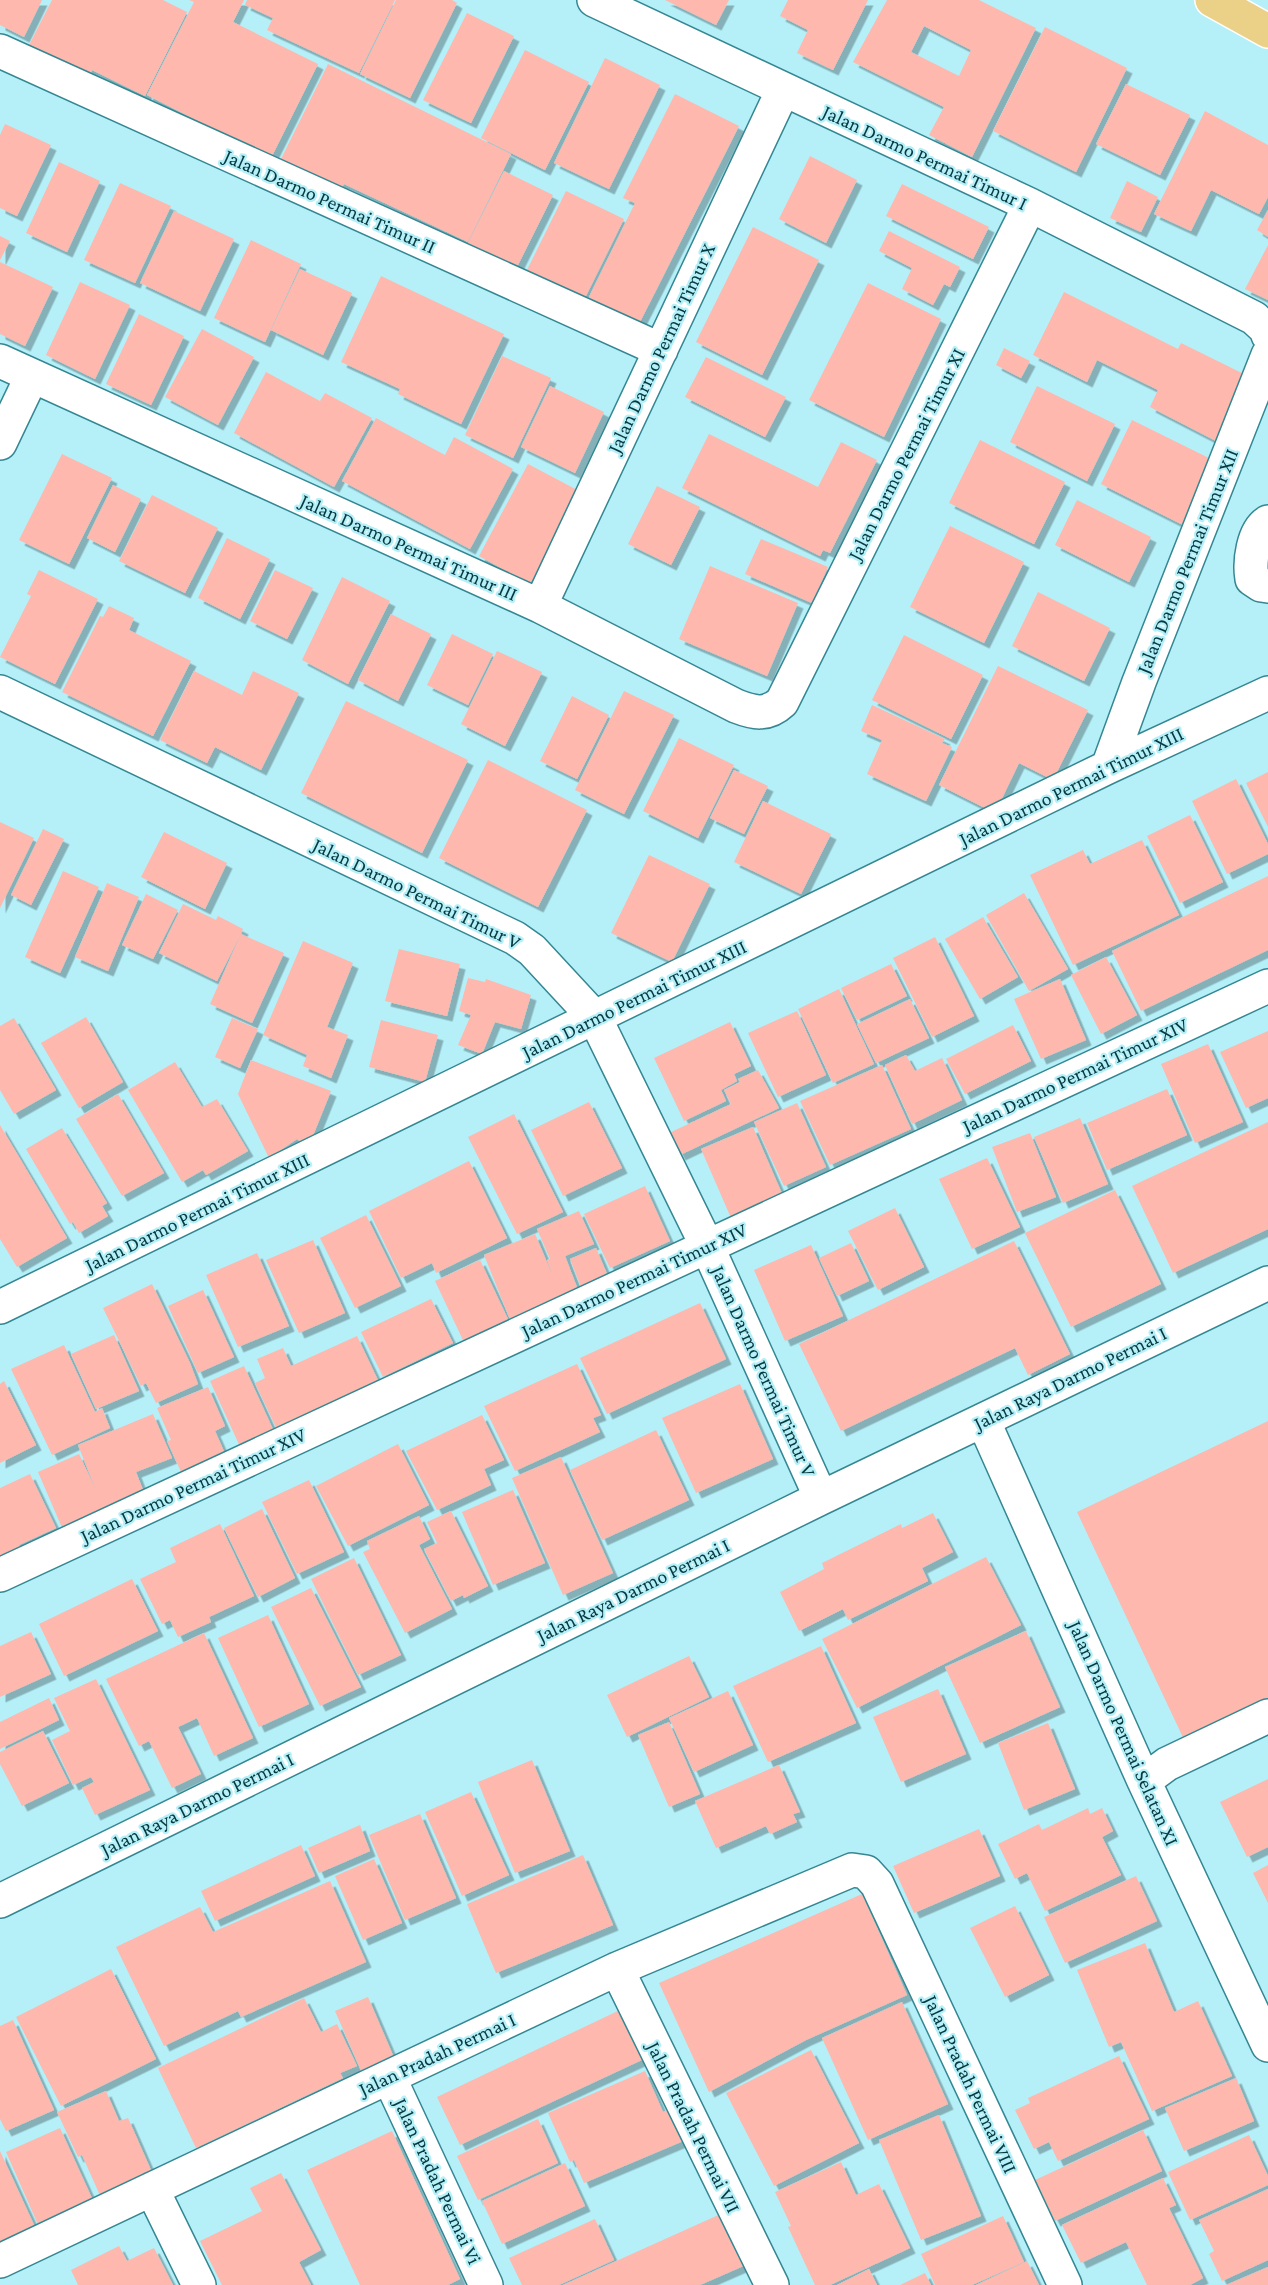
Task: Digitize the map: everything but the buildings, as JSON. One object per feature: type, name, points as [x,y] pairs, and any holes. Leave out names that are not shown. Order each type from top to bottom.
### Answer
[{"type":"main road","points":[[1212,0],[1268,31]]},
{"type":"street","name":"Jalan Darmo Permai Timur I","points":[[594,0],[1030,205],[1261,327]]},
{"type":"street","name":"Jalan Darmo Permai Timur II","points":[[0,51],[661,350]]},
{"type":"street","name":"Jalan Darmo Permai Timur X","points":[[540,606],[783,90]]},
{"type":"street","name":"Jalan Darmo Permai Timur XI","points":[[782,702],[1030,205]]},
{"type":"street","name":"Jalan Darmo Permai Timur XII","points":[[1108,767],[1139,682],[1268,355]]},
{"type":"street","name":"Jalan Darmo Permai Timur III","points":[[0,361],[540,606],[736,706],[751,712],[762,713],[774,710],[782,702]]},
{"type":"street","points":[[0,443],[32,376]]},
{"type":"street","points":[[1268,522],[1259,531],[1250,568],[1251,579],[1268,586]]},
{"type":"street","name":"Jalan Darmo Permai Timur V","points":[[0,692],[515,938],[532,950],[596,1018],[707,1246],[821,1498]]},
{"type":"street","name":"Jalan Darmo Permai Timur XIII","points":[[0,1307],[1108,767],[1268,693]]},
{"type":"street","name":"Jalan Darmo Permai Timur XIV","points":[[0,1575],[1268,986]]},
{"type":"street","name":"Jalan Raya Darmo Permai I","points":[[0,1901],[821,1498],[1268,1284]]},
{"type":"street","name":"Jalan Darmo Permai Selatan XI","points":[[983,1420],[1144,1781],[1268,2044]]},
{"type":"street","points":[[1144,1781],[1167,1764],[1268,1716]]},
{"type":"street","name":"Jalan Pradah Permai I","points":[[0,2261],[617,1969],[852,1870],[866,1872],[877,1884]]},
{"type":"street","name":"Jalan Pradah Permai VIII","points":[[877,1884],[1065,2285]]},
{"type":"street","name":"Jalan Pradah Permai VII","points":[[617,1969],[772,2285]]},
{"type":"street","name":"Jalan Pradah Permai Vi","points":[[389,2077],[486,2285]]},
{"type":"street","points":[[153,2189],[199,2285]]}]
